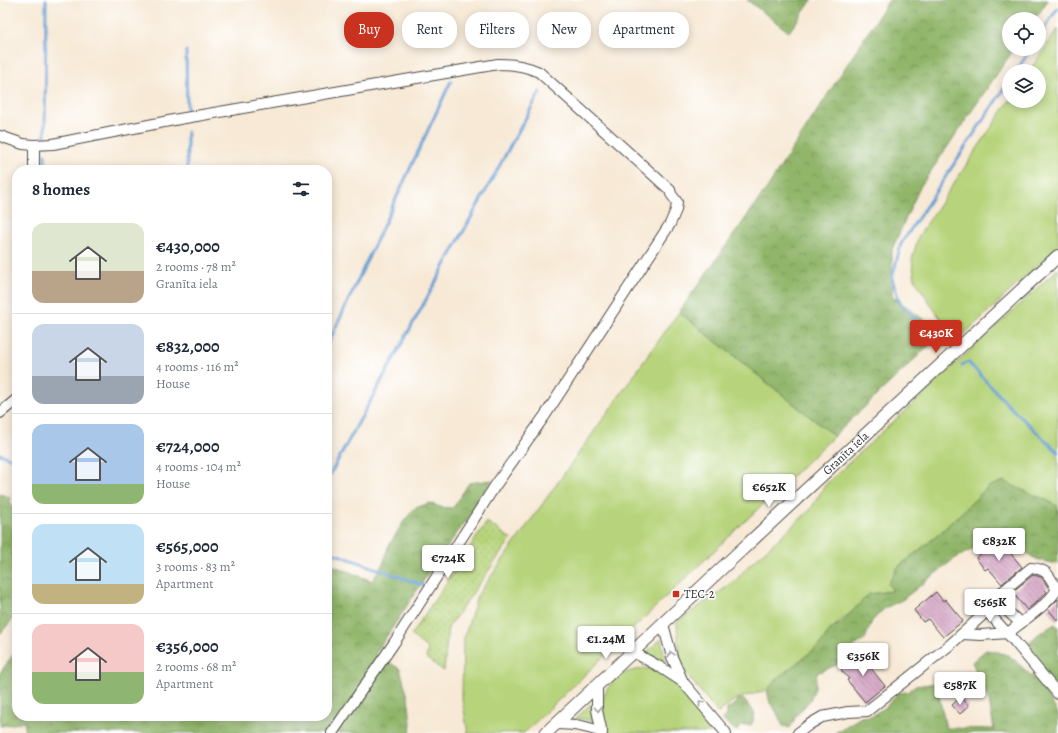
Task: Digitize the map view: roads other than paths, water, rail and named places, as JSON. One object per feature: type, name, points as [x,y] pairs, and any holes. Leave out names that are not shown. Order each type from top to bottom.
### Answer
[{"type":"main road","name":"Granīta iela","points":[[546,733],[1058,256]]},
{"type":"street","points":[[0,136],[23,144],[44,145],[63,143],[178,119],[498,64],[517,65],[539,72],[670,190],[677,202],[676,210],[670,224],[546,414],[495,486],[394,643],[332,733]]},
{"type":"street","points":[[34,145],[34,165]]},
{"type":"street","points":[[0,413],[12,402]]},
{"type":"street","points":[[962,634],[981,635],[1008,633],[1021,623],[1049,599],[1057,588],[1049,575],[1040,568],[1031,568],[996,597],[1014,618],[1021,623]]},
{"type":"street","points":[[798,733],[822,717],[848,712],[867,711],[939,654],[998,601]]},
{"type":"street","points":[[987,611],[1008,633],[1058,694]]},
{"type":"street","points":[[663,624],[672,657],[683,682],[726,733]]},
{"type":"street","points":[[632,652],[660,667],[683,682]]},
{"type":"street","points":[[596,686],[597,710],[602,733]]},
{"type":"street","points":[[556,724],[579,725],[602,733]]},
{"type":"waterway","points":[[45,137],[46,0]]},
{"type":"waterway","points":[[1046,26],[1058,8]]},
{"type":"waterway","points":[[186,51],[187,110]]},
{"type":"waterway","points":[[1021,64],[1026,56]]},
{"type":"waterway","points":[[332,335],[451,81]]},
{"type":"waterway","points":[[332,471],[540,92]]},
{"type":"waterway","points":[[941,343],[900,304],[892,278],[901,244],[1002,92]]},
{"type":"waterway","points":[[187,132],[187,165]]},
{"type":"waterway","points":[[45,154],[45,165]]},
{"type":"waterway","points":[[962,365],[968,362],[1012,409],[1058,452]]},
{"type":"waterway","points":[[0,454],[12,459]]},
{"type":"waterway","points":[[332,553],[423,585]]},
{"type":"place","name":"TEC-2","points":[[676,594]]}]
